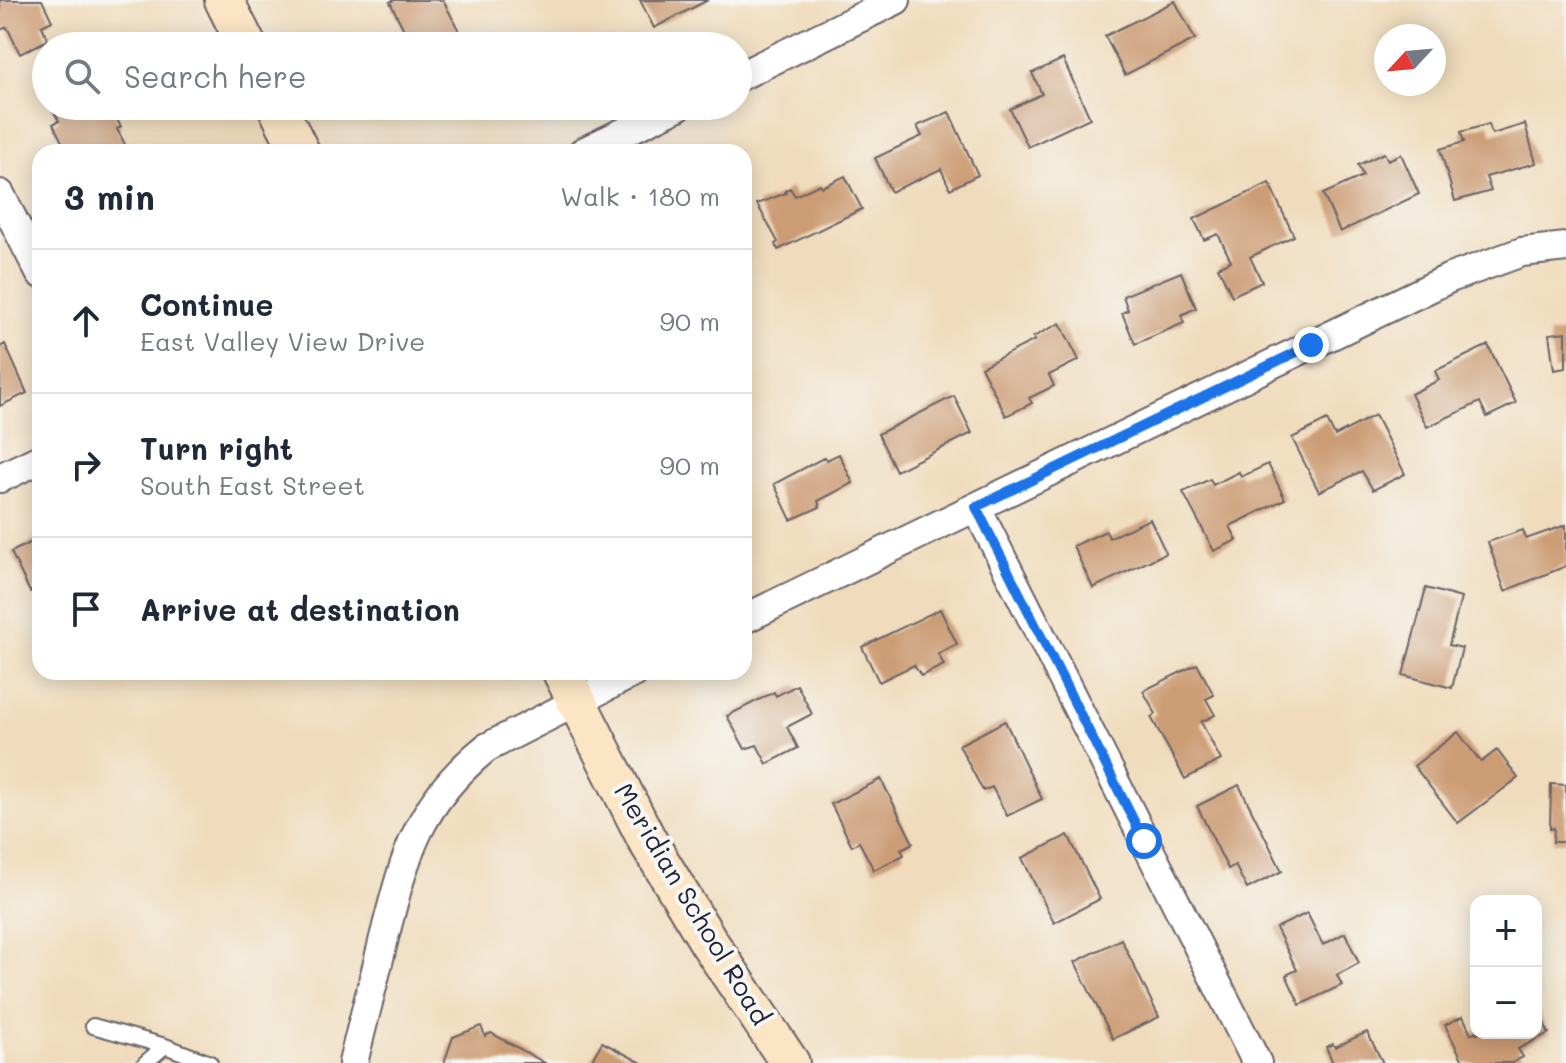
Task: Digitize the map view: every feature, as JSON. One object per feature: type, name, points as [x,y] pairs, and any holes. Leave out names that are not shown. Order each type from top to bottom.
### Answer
[{"type":"main road","points":[[224,0],[240,32]]},
{"type":"main road","points":[[284,120],[296,144]]},
{"type":"main road","name":"Meridian School Road","points":[[569,686],[647,840],[710,944],[790,1063]]},
{"type":"street","points":[[752,70],[886,2]]},
{"type":"street","points":[[600,144],[649,120]]},
{"type":"street","points":[[0,194],[32,257]]},
{"type":"street","points":[[752,615],[1450,278],[1522,252],[1566,247]]},
{"type":"street","points":[[0,478],[32,463]]},
{"type":"street","points":[[976,507],[1257,1063]]},
{"type":"street","points":[[353,1063],[402,867],[424,818],[447,785],[486,748],[569,686],[597,680]]},
{"type":"lane","points":[[93,1026],[165,1046],[210,1063]]},
{"type":"lane","points":[[145,1063],[165,1046]]},
{"type":"building","points":[[0,0],[42,0],[52,21],[42,26],[45,32],[32,32],[32,48],[20,54],[7,27],[0,30]]},
{"type":"building","points":[[443,0],[459,31],[405,32],[390,2]]},
{"type":"building","points":[[640,0],[708,0],[654,28]]},
{"type":"building","points":[[1175,1],[1195,39],[1125,75],[1105,36]]},
{"type":"building","points":[[1063,59],[1090,118],[1028,147],[1010,109],[1042,94],[1032,73]]},
{"type":"building","points":[[949,112],[978,175],[950,189],[941,169],[891,192],[875,158],[922,136],[917,126]]},
{"type":"building","points":[[117,120],[121,127],[117,129],[125,144],[63,144],[53,124],[59,121]]},
{"type":"building","points":[[1489,124],[1492,134],[1525,124],[1536,163],[1486,177],[1491,191],[1455,201],[1440,149],[1464,142],[1461,132]]},
{"type":"building","points":[[1384,153],[1388,160],[1401,154],[1419,194],[1340,232],[1323,194],[1363,176],[1358,165]]},
{"type":"building","points":[[845,176],[862,209],[778,250],[775,244],[778,242],[757,204],[786,193],[790,188],[795,196]]},
{"type":"building","points":[[1269,183],[1294,236],[1250,257],[1262,282],[1232,296],[1218,267],[1231,261],[1218,234],[1204,240],[1194,219]]},
{"type":"building","points":[[1181,272],[1196,308],[1181,315],[1184,323],[1135,344],[1122,313],[1128,310],[1123,296]]},
{"type":"building","points":[[1060,323],[1079,360],[1049,375],[1054,386],[1029,398],[1032,403],[1006,416],[981,367],[1035,340],[1033,337]]},
{"type":"building","points":[[1566,332],[1566,368],[1554,370],[1549,334]]},
{"type":"building","points":[[5,344],[27,393],[0,406],[0,347]]},
{"type":"building","points":[[1488,345],[1516,403],[1487,417],[1480,402],[1427,427],[1411,394],[1439,380],[1435,371]]},
{"type":"building","points":[[954,396],[972,433],[896,471],[878,434]]},
{"type":"building","points":[[1375,415],[1405,474],[1373,490],[1362,471],[1319,492],[1292,438],[1327,420],[1335,436]]},
{"type":"building","points":[[839,454],[853,483],[818,501],[820,507],[791,520],[774,484],[825,457],[827,460]]},
{"type":"building","points":[[1268,464],[1285,499],[1230,526],[1237,540],[1214,551],[1183,492],[1210,479],[1213,485],[1239,472],[1241,477]]},
{"type":"building","points":[[1150,519],[1166,553],[1093,588],[1073,546],[1106,531],[1109,538]]},
{"type":"building","points":[[1566,525],[1566,566],[1505,591],[1488,542],[1523,530],[1526,539]]},
{"type":"building","points":[[32,542],[32,591],[30,592],[11,552]]},
{"type":"building","points":[[1426,588],[1461,598],[1449,645],[1462,648],[1452,688],[1403,675]]},
{"type":"building","points":[[940,609],[957,644],[938,654],[944,665],[921,676],[914,665],[879,682],[862,647]]},
{"type":"building","points":[[1197,664],[1214,695],[1206,699],[1215,715],[1201,722],[1221,760],[1185,779],[1151,717],[1156,714],[1143,691]]},
{"type":"building","points":[[797,685],[812,714],[787,727],[798,748],[767,764],[757,745],[745,749],[727,716],[774,692],[776,696]]},
{"type":"building","points":[[1005,721],[1042,799],[1007,816],[992,787],[983,791],[959,745]]},
{"type":"building","points":[[1458,732],[1481,762],[1497,750],[1518,778],[1458,823],[1414,766]]},
{"type":"building","points":[[881,779],[913,843],[901,849],[904,855],[874,870],[859,842],[852,846],[831,804]]},
{"type":"building","points":[[1551,784],[1566,785],[1566,842],[1553,842],[1554,828],[1550,829]]},
{"type":"building","points":[[1239,785],[1282,871],[1247,889],[1235,865],[1228,869],[1197,806]]},
{"type":"building","points":[[1068,835],[1100,899],[1054,923],[1022,858]]},
{"type":"building","points":[[1307,913],[1323,945],[1345,933],[1359,963],[1337,975],[1342,985],[1300,1005],[1286,975],[1297,970],[1276,928]]},
{"type":"building","points":[[1121,939],[1159,1017],[1113,1039],[1075,962]]},
{"type":"building","points":[[1463,1016],[1470,1039],[1537,1039],[1518,1049],[1523,1057],[1512,1063],[1464,1063],[1445,1025]]},
{"type":"building","points":[[1542,1020],[1549,1033],[1542,1037]]},
{"type":"building","points":[[481,1026],[485,1036],[491,1033],[545,1063],[444,1063],[453,1037]]},
{"type":"building","points":[[1367,1032],[1383,1063],[1333,1063],[1326,1047],[1333,1044],[1335,1047]]},
{"type":"building","points":[[602,1042],[642,1063],[590,1063]]},
{"type":"route","points":[[1144,841],[976,507],[1311,345]]}]
